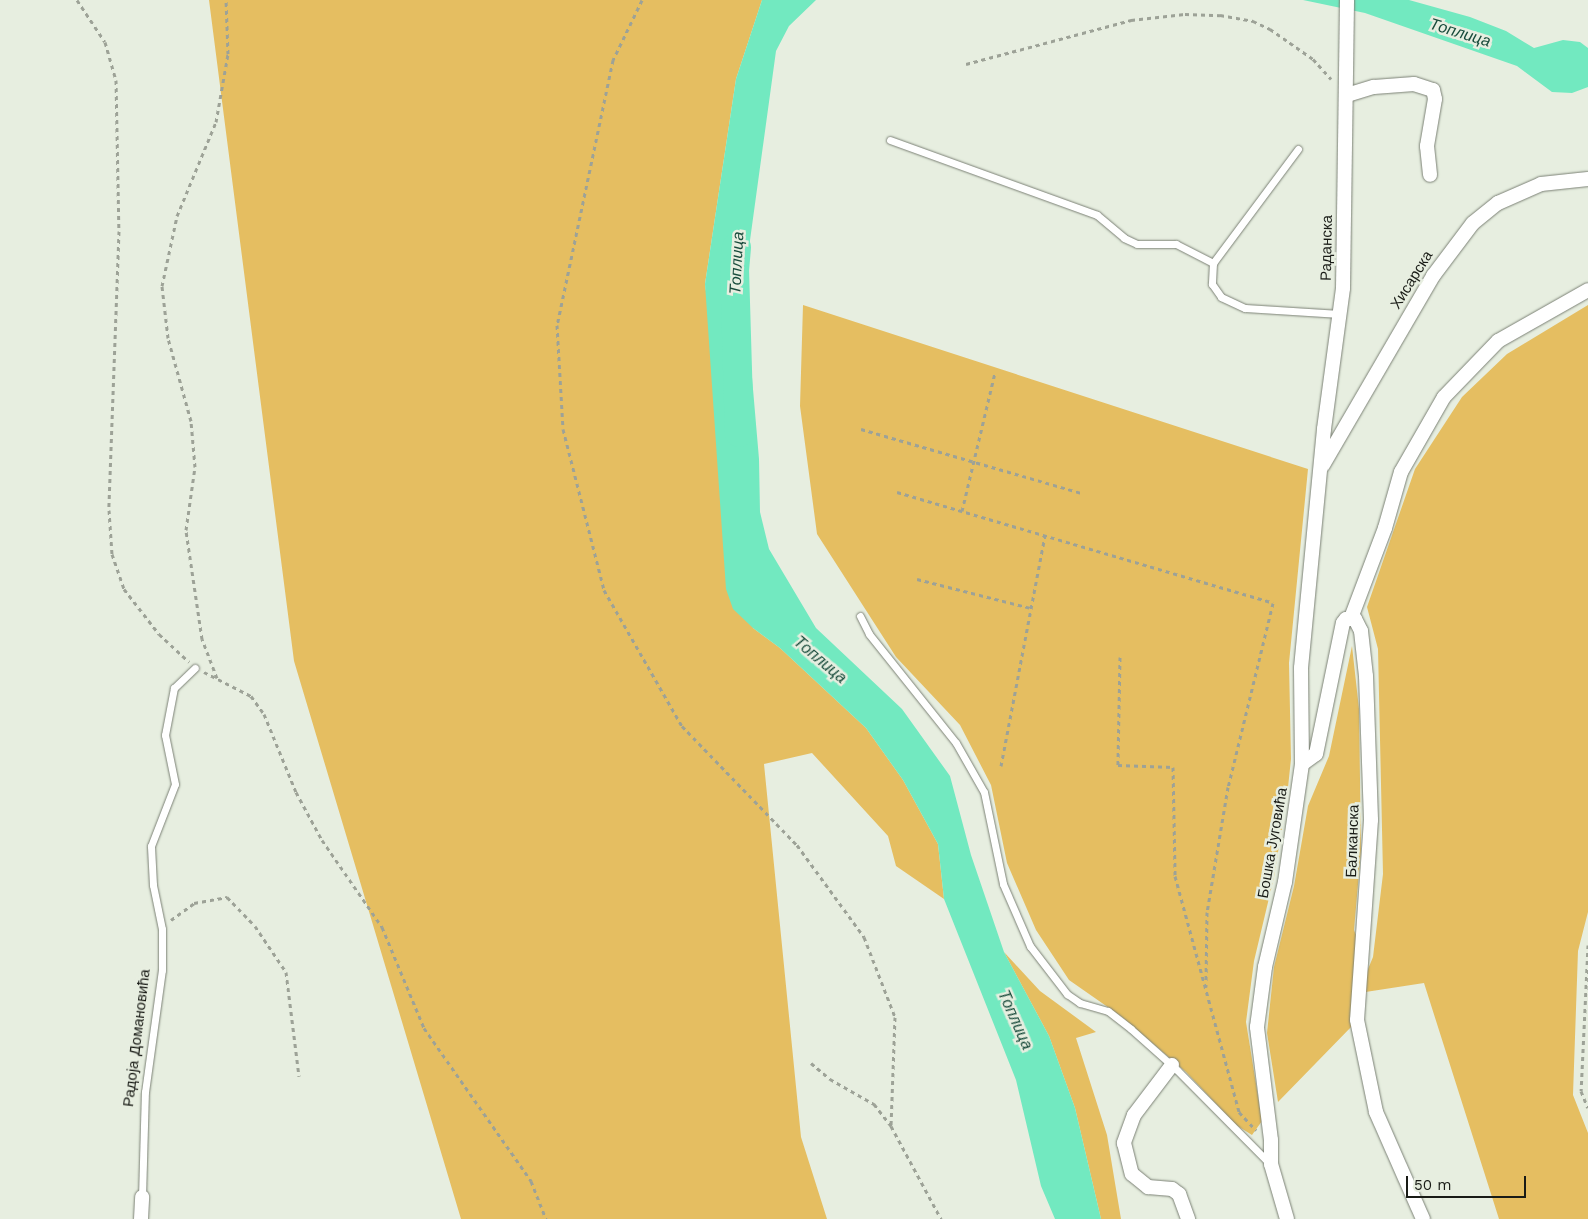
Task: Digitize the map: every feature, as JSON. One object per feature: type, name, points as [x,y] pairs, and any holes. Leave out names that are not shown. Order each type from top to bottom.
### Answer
[{"type":"street","name":"Раданска","points":[[1322,468],[1340,314],[1347,92],[1347,0]]},
{"type":"street","points":[[1347,92],[1374,87],[1414,84],[1432,90],[1435,98],[1427,146],[1430,176]]},
{"type":"street","name":"Хисарска","points":[[1322,468],[1432,276],[1473,223],[1498,203],[1541,184],[1588,180]]},
{"type":"street","points":[[1302,764],[1316,754],[1334,659],[1343,623],[1351,618],[1385,528],[1401,472],[1444,397],[1498,340],[1588,290]]},
{"type":"street","name":"Бошка Југовића","points":[[1287,1219],[1271,1164],[1271,1140],[1257,1027],[1265,966],[1285,882],[1302,764],[1301,668],[1322,468]]},
{"type":"street","name":"Балканска","points":[[1351,618],[1358,622],[1363,643],[1372,820],[1357,1020],[1376,1112],[1423,1219]]},
{"type":"street","points":[[1172,1065],[1134,1115],[1124,1143],[1132,1174],[1148,1188],[1172,1189],[1180,1194],[1188,1219]]},
{"type":"street","name":"Радоја Домановића","points":[[141,1219],[142,1197]]},
{"type":"lane","points":[[890,140],[1097,216],[1124,238],[1137,244],[1176,244],[1214,263]]},
{"type":"lane","points":[[1298,149],[1214,263],[1214,290],[1236,306],[1340,314]]},
{"type":"lane","points":[[860,616],[869,634],[956,743],[984,792],[1003,884],[1030,946],[1068,994],[1080,1002],[1108,1011],[1172,1065],[1271,1164]]},
{"type":"lane","name":"Радоја Домановића","points":[[142,1197],[145,1092],[159,1003],[162,929],[153,885],[151,846],[175,784],[165,735],[174,688],[195,668]]},
{"type":"path","points":[[77,0],[105,42],[116,80],[119,231],[109,510],[112,554],[124,589],[159,634],[195,668],[251,696],[264,714],[296,792],[322,840],[382,927],[424,1028],[531,1180],[546,1219]]},
{"type":"path","points":[[218,679],[202,639],[188,540],[195,467],[191,421],[168,338],[162,286],[177,216],[216,122],[228,54],[226,0]]},
{"type":"path","points":[[642,0],[614,60],[557,325],[563,429],[604,590],[682,726],[796,845],[864,937],[895,1017],[890,1126]]},
{"type":"path","points":[[966,64],[1131,20],[1185,14],[1220,15],[1254,21],[1270,29],[1313,59],[1336,84],[1347,92]]},
{"type":"path","points":[[962,511],[995,372]]},
{"type":"path","points":[[861,429],[1081,493]]},
{"type":"path","points":[[897,492],[1273,603],[1228,787],[1207,912],[1206,987]]},
{"type":"path","points":[[1001,766],[1045,535]]},
{"type":"path","points":[[917,579],[1031,608]]},
{"type":"path","points":[[1120,657],[1118,765],[1173,767],[1175,876],[1239,1112],[1248,1125],[1271,1140]]},
{"type":"path","points":[[162,929],[194,903],[227,897],[255,926],[286,972],[299,1076]]},
{"type":"path","points":[[1588,945],[1581,1091],[1588,1108]]},
{"type":"path","points":[[812,1063],[830,1079],[874,1104],[890,1126],[941,1219]]},
{"type":"shaded area","points":[[209,0],[762,0],[736,79],[705,284],[753,628],[780,648],[866,728],[903,780],[938,844],[944,899],[896,866],[888,836],[812,753],[764,764],[801,1137],[827,1219],[461,1219],[294,661]]},
{"type":"shaded area","points":[[803,305],[1308,469],[1289,663],[1291,759],[1287,797],[1274,877],[1254,961],[1246,1022],[1262,1121],[1252,1135],[1236,1125],[1186,1072],[1122,1017],[1069,980],[1036,930],[1007,863],[991,785],[960,725],[896,657],[817,534],[800,406]]},
{"type":"shaded area","points":[[1588,305],[1588,912],[1578,951],[1573,1095],[1588,1133],[1588,1219],[1499,1219],[1424,983],[1359,993],[1353,1025],[1278,1102],[1267,1033],[1274,967],[1294,886],[1308,806],[1329,756],[1352,646],[1359,709],[1361,850],[1354,930],[1361,950],[1359,991],[1373,957],[1383,874],[1378,649],[1367,607],[1415,469],[1462,397],[1507,354]]},
{"type":"shaded area","points":[[1004,952],[1040,991],[1096,1032],[1076,1038],[1107,1135],[1121,1219],[1101,1219],[1075,1108],[1049,1036]]},
{"type":"water","points":[[762,0],[816,0],[789,26],[776,51],[744,284],[759,459],[760,512],[769,549],[816,628],[902,709],[950,776],[971,855],[1004,952],[1049,1036],[1075,1108],[1101,1219],[1055,1219],[1041,1186],[1016,1080],[944,899],[938,844],[903,780],[866,728],[780,648],[753,628],[733,609],[726,589],[705,284],[736,79]],"holes":[[[736,285],[746,382],[744,403],[739,396],[727,335],[730,287]]]},
{"type":"water","points":[[1303,0],[1409,0],[1470,17],[1506,31],[1534,48],[1563,40],[1580,42],[1588,48],[1588,87],[1572,93],[1552,92],[1517,66],[1365,13]]},
{"type":"waterway","name":"Топлица","points":[[736,247],[734,268],[739,432]]}]
